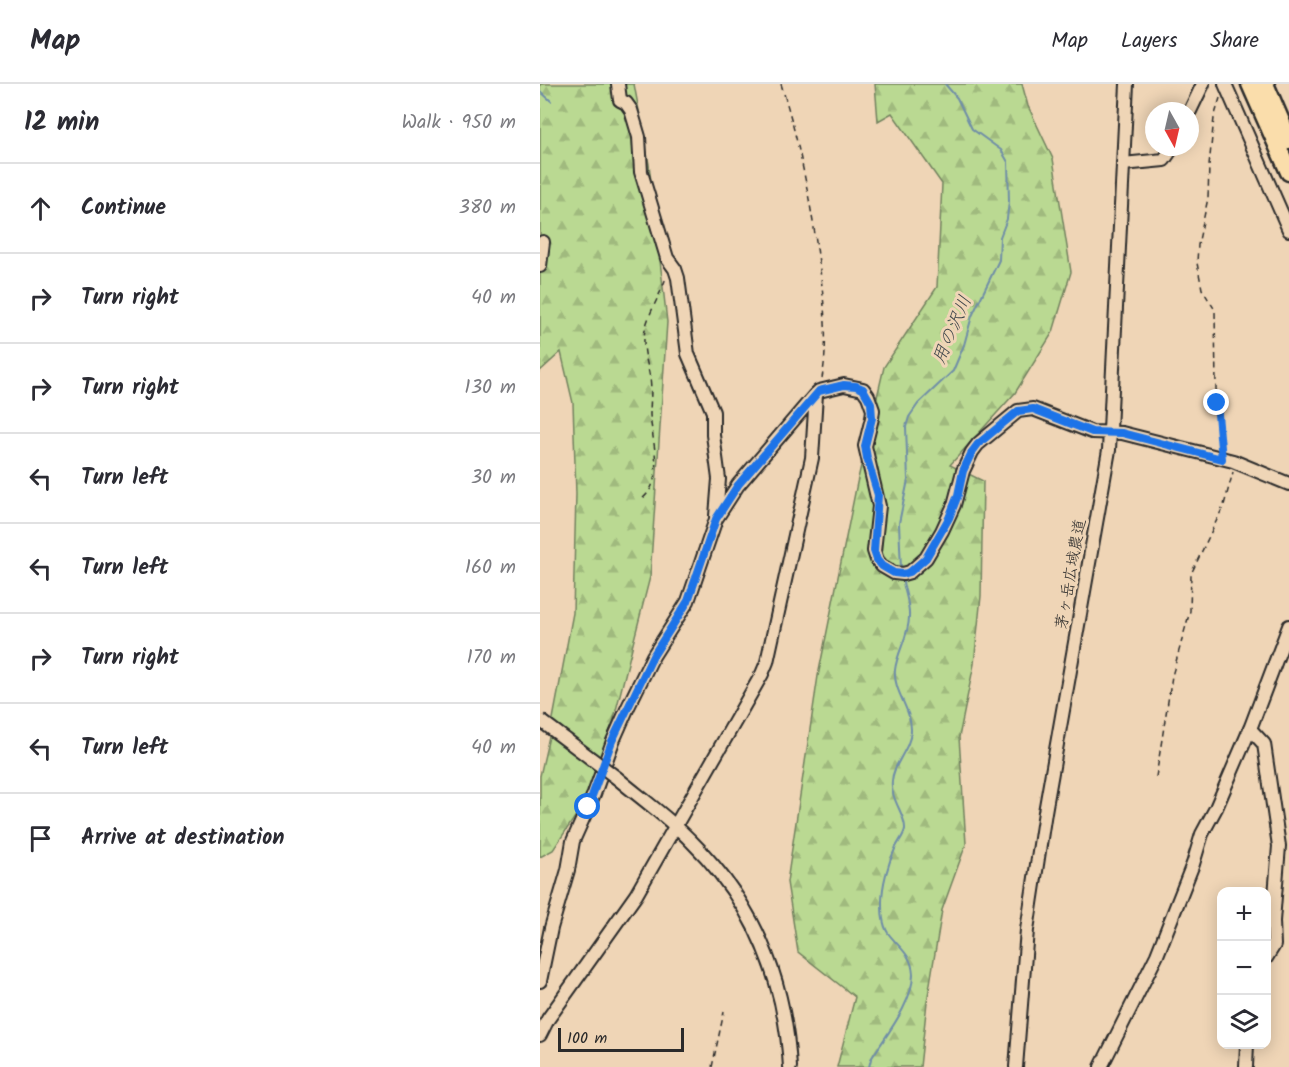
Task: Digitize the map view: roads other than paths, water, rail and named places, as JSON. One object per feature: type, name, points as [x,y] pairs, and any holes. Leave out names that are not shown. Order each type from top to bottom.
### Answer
[{"type":"highway","points":[[1250,84],[1289,172]]},
{"type":"highway","points":[[1264,84],[1289,140]]},
{"type":"street","points":[[618,84],[620,100],[631,110],[636,128],[641,172],[670,262],[678,278],[688,354],[713,412],[713,435],[719,479],[716,519]]},
{"type":"street","name":"茅ヶ岳広域農道","points":[[1016,1067],[1027,930],[1110,433],[1127,84]]},
{"type":"street","points":[[1194,102],[1203,84]]},
{"type":"street","points":[[1225,86],[1289,230]]},
{"type":"street","points":[[1123,164],[1164,160],[1167,156]]},
{"type":"street","points":[[540,266],[543,242]]},
{"type":"street","points":[[540,981],[573,841],[594,794],[612,741],[628,707],[653,656],[688,601],[716,519],[738,485],[818,393],[844,385],[856,386],[863,389],[871,403],[872,418],[865,446],[878,495],[879,506],[874,543],[877,560],[894,573],[910,572],[926,558],[942,531],[958,495],[963,471],[972,452],[978,444],[1018,411],[1033,409],[1092,432],[1122,433],[1222,459],[1289,484]]},
{"type":"street","points":[[540,1035],[548,1019],[636,895],[708,772],[735,720],[750,699],[767,662],[813,458],[818,393]]},
{"type":"street","points":[[1101,1067],[1157,955],[1193,864],[1202,834],[1216,808],[1250,729],[1289,626]]},
{"type":"street","points":[[540,720],[617,778],[675,826],[705,855],[725,879],[762,942],[780,994],[788,1040],[789,1067]]},
{"type":"street","points":[[1250,729],[1264,744],[1279,846],[1273,921],[1274,945],[1271,950]]},
{"type":"street","points":[[1246,1067],[1247,1049]]},
{"type":"waterway","name":"用の沢川","points":[[901,569],[899,523],[908,480],[906,427],[909,417],[918,404],[953,371],[964,345],[972,316],[999,260],[1000,237],[1007,219],[1009,201],[1008,162],[1001,150],[972,129],[957,98],[945,84]]},
{"type":"waterway","points":[[540,91],[551,101]]},
{"type":"waterway","name":"用の沢川","points":[[869,1067],[871,1059],[904,1007],[909,996],[913,974],[910,961],[886,929],[882,909],[882,895],[888,868],[905,829],[893,795],[893,774],[908,744],[911,731],[909,715],[895,678],[896,663],[907,631],[909,617],[902,577]]}]
